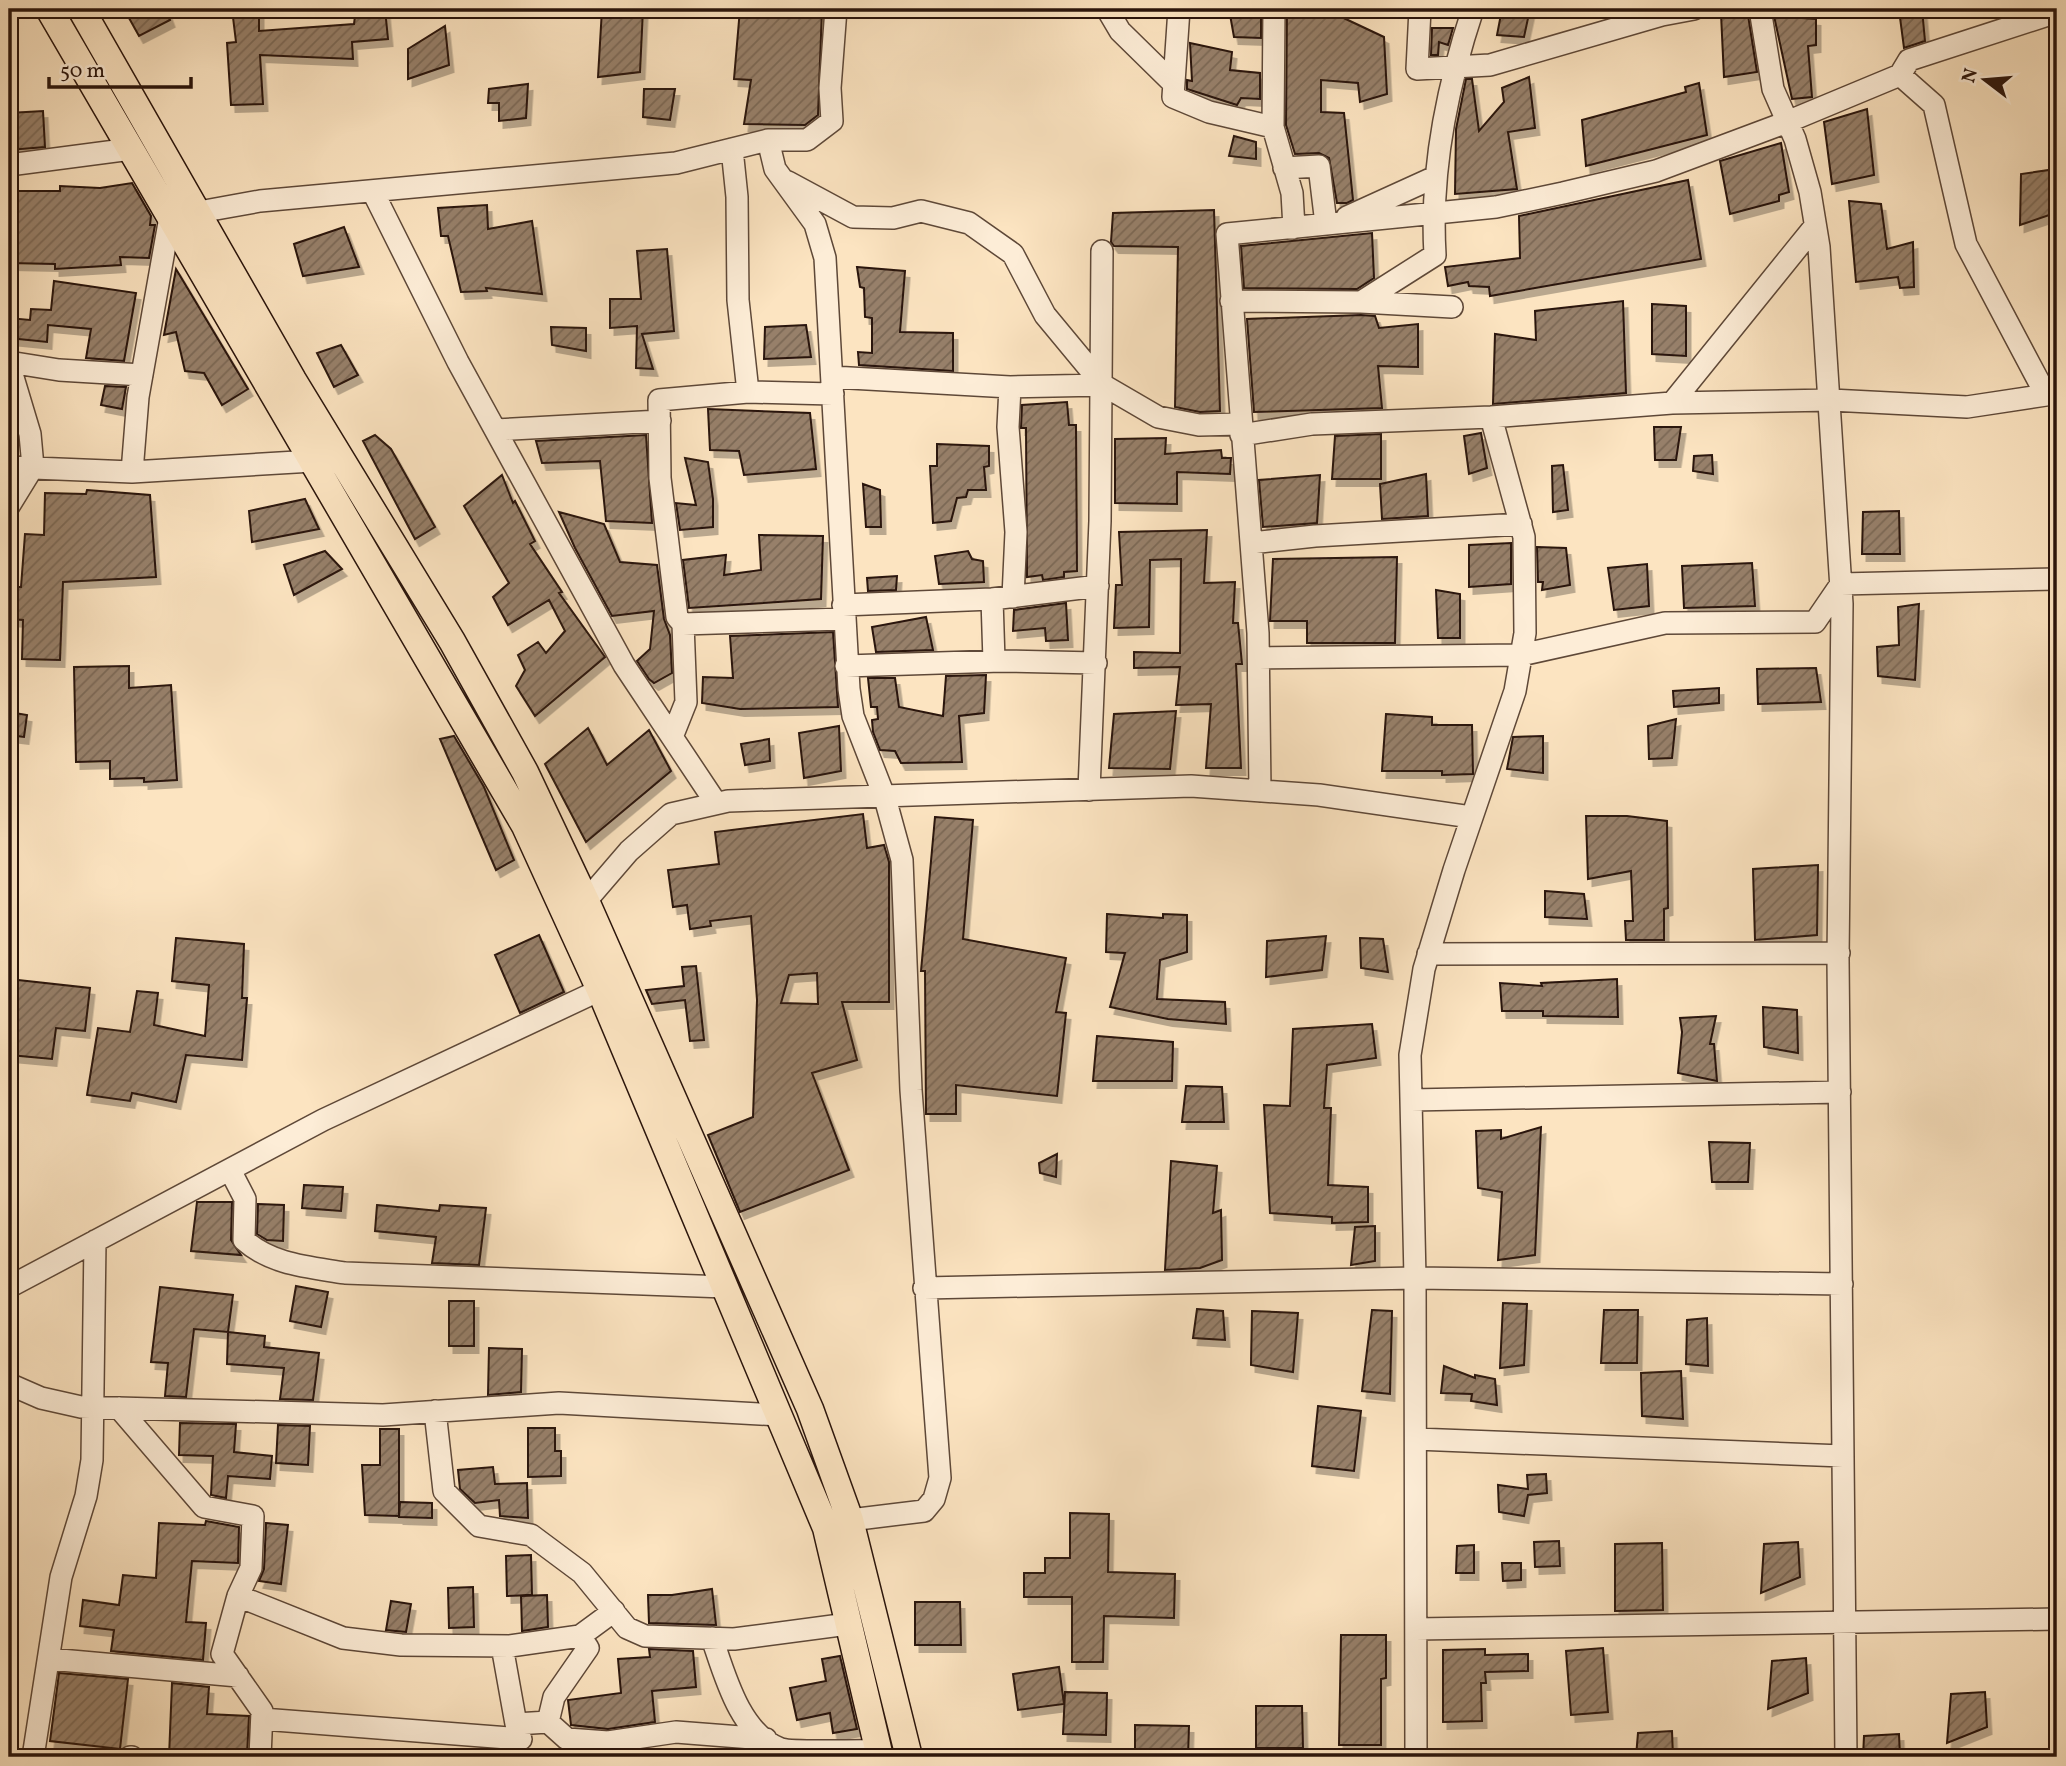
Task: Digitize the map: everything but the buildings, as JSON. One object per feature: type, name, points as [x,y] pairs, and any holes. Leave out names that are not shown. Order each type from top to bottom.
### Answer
[{"type":"main road","points":[[50,9],[525,825],[600,990],[826,1528],[879,1754]]},
{"type":"main road","points":[[81,9],[293,380],[452,641],[525,772],[586,901],[810,1409],[850,1520],[909,1757]]},
{"type":"street","points":[[132,472],[142,375],[170,217],[195,205],[373,192],[676,163],[768,140],[807,140],[832,121],[830,89],[836,9]]},
{"type":"street","points":[[1107,9],[1120,31],[1173,83]]},
{"type":"street","points":[[1178,9],[1173,97],[1209,112],[1273,127]]},
{"type":"street","points":[[1274,9],[1273,127],[1292,193],[1294,228]]},
{"type":"street","points":[[1420,9],[1417,69],[1490,65],[1662,15],[1694,9]]},
{"type":"street","points":[[1362,302],[1435,255],[1433,215],[1436,177],[1458,66],[1473,9]]},
{"type":"street","points":[[1760,9],[1773,89],[1810,192],[1815,226],[1831,400],[1841,584],[1839,953],[1846,1757]]},
{"type":"street","points":[[1261,791],[1259,658],[1227,234],[1496,207],[1656,171],[1787,122],[1900,75],[1909,60],[2057,12]]},
{"type":"street","points":[[783,179],[853,217],[893,218],[921,211],[969,223],[1013,254],[1045,315],[1103,385],[1158,417],[1199,425],[1241,429],[1491,417],[1672,404],[1831,400],[1967,407],[2046,396],[1966,244],[1934,105],[1900,75]]},
{"type":"street","points":[[768,140],[775,169],[816,223],[820,237],[830,310],[846,666],[853,716],[885,798],[901,860],[911,1090],[940,1478],[934,1499],[924,1511],[850,1520]]},
{"type":"street","points":[[9,165],[131,149]]},
{"type":"street","points":[[732,149],[737,197],[738,300],[748,392]]},
{"type":"street","points":[[1284,168],[1319,166],[1331,223]]},
{"type":"street","points":[[1331,223],[1436,177]]},
{"type":"street","points":[[373,192],[404,259],[624,665],[716,803]]},
{"type":"street","points":[[1672,404],[1815,226]]},
{"type":"street","points":[[1089,790],[1096,663],[1103,385],[1102,251]]},
{"type":"street","points":[[1231,301],[1362,302],[1452,307]]},
{"type":"street","points":[[9,506],[33,467],[30,434],[9,363],[59,370],[142,375]]},
{"type":"street","points":[[672,737],[686,702],[683,624],[677,617],[661,490],[659,400],[833,386],[1103,385]]},
{"type":"street","points":[[994,661],[1016,532],[1009,427],[1010,387]]},
{"type":"street","points":[[1416,1757],[1415,1278],[1410,1055],[1415,1010],[1429,954],[1471,817],[1515,691],[1525,620],[1524,537],[1491,417]]},
{"type":"street","points":[[496,430],[660,421]]},
{"type":"street","points":[[9,467],[132,472],[313,461]]},
{"type":"street","points":[[1251,544],[1315,536],[1521,524]]},
{"type":"street","points":[[1841,584],[2057,579]]},
{"type":"street","points":[[1259,658],[1444,659],[1521,655],[1665,623],[1815,622],[1841,584]]},
{"type":"street","points":[[683,624],[1003,598],[1098,586]]},
{"type":"street","points":[[846,666],[994,661],[1096,663]]},
{"type":"street","points":[[586,901],[629,850],[671,814],[716,803],[1191,786],[1319,795],[1471,817]]},
{"type":"street","points":[[1429,954],[1839,953]]},
{"type":"street","points":[[9,1287],[323,1120],[600,990]]},
{"type":"street","points":[[1411,1100],[1840,1092]]},
{"type":"street","points":[[230,1170],[245,1199],[244,1240],[253,1249],[285,1264],[345,1273],[725,1287]]},
{"type":"street","points":[[33,1757],[61,1577],[86,1496],[92,1460],[95,1241]]},
{"type":"street","points":[[924,1288],[1415,1278],[1842,1284]]},
{"type":"street","points":[[9,1384],[41,1398],[92,1408],[383,1415],[559,1403],[779,1415]]},
{"type":"street","points":[[119,1408],[204,1507],[253,1516],[251,1569],[238,1596],[222,1654],[262,1711],[260,1757]]},
{"type":"street","points":[[435,1412],[444,1491],[479,1526],[531,1535],[582,1573],[627,1628],[645,1636],[733,1639],[848,1624]]},
{"type":"street","points":[[1416,1439],[1843,1456]]},
{"type":"street","points":[[238,1596],[343,1638],[401,1644],[502,1646],[580,1636],[614,1611]]},
{"type":"street","points":[[1416,1629],[2057,1619]]},
{"type":"street","points":[[262,1718],[521,1740],[548,1722],[554,1697],[588,1648],[580,1636]]},
{"type":"street","points":[[712,1639],[730,1690],[757,1733],[779,1751]]},
{"type":"street","points":[[502,1646],[521,1740]]},
{"type":"street","points":[[49,1659],[238,1676]]},
{"type":"street","points":[[548,1722],[568,1739],[608,1742],[677,1732],[779,1751],[879,1754]]}]
